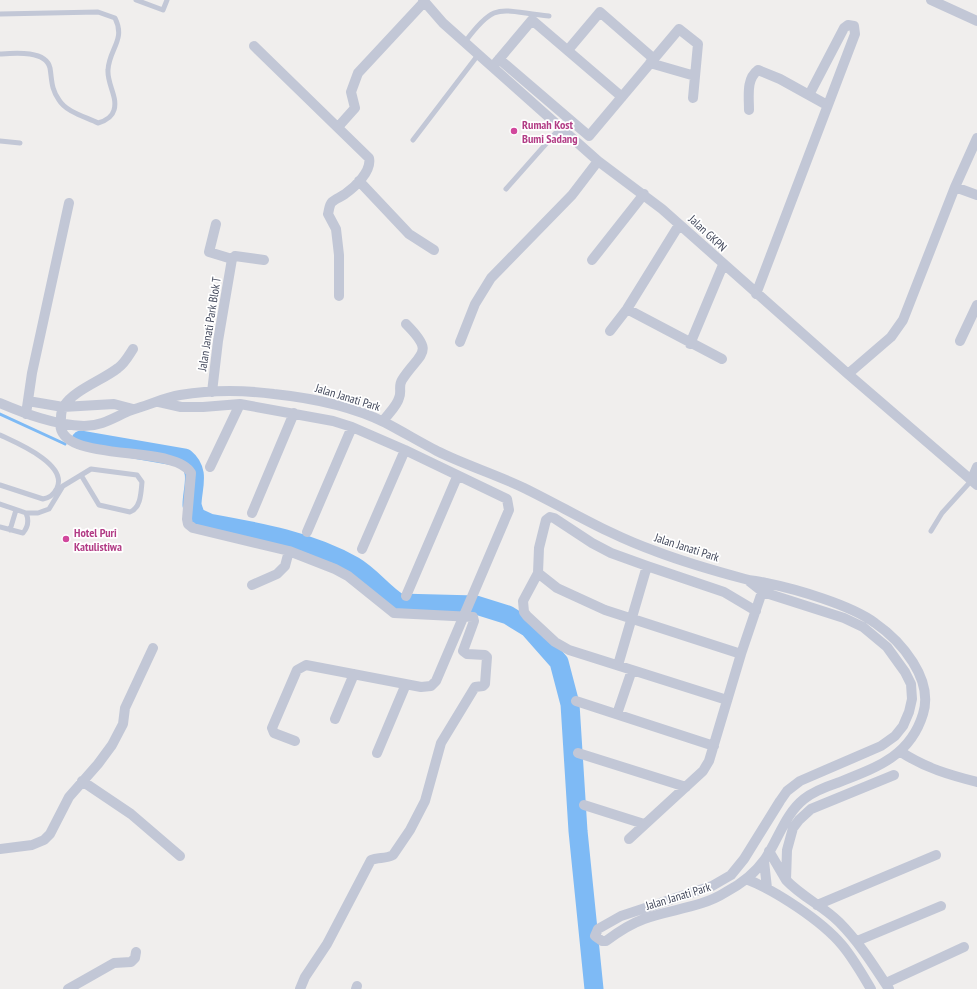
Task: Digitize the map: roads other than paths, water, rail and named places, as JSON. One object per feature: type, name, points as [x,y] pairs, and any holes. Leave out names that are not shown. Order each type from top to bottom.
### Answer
[{"type":"street","points":[[931,0],[977,21]]},
{"type":"street","points":[[338,127],[355,108],[351,92],[358,73],[423,1]]},
{"type":"street","name":"Jalan GKPN","points":[[423,1],[443,23],[560,128],[598,161],[644,194],[756,294],[974,483]]},
{"type":"street","points":[[568,50],[600,12],[652,61],[695,76]]},
{"type":"street","points":[[492,67],[532,20],[622,97]]},
{"type":"street","points":[[756,294],[855,34],[854,26],[848,25],[844,28],[809,95]]},
{"type":"street","points":[[499,59],[589,136],[679,30],[698,44],[694,98]]},
{"type":"street","points":[[254,46],[369,158],[369,167],[359,181],[346,193],[332,202],[328,214],[336,228],[339,255],[339,296]]},
{"type":"street","points":[[749,110],[749,82],[752,74],[758,70],[769,74],[827,105]]},
{"type":"street","points":[[848,374],[891,337],[903,320],[955,187],[977,138]]},
{"type":"street","points":[[460,342],[475,304],[491,278],[572,195],[598,161]]},
{"type":"street","points":[[359,181],[409,234],[434,250]]},
{"type":"street","points":[[955,187],[977,195]]},
{"type":"street","points":[[592,260],[644,194]]},
{"type":"street","points":[[26,414],[69,203]]},
{"type":"street","points":[[216,224],[209,252],[232,259],[235,256],[264,260]]},
{"type":"street","points":[[610,331],[627,309],[679,225]]},
{"type":"street","name":"Jalan Janati Park Blok T","points":[[212,392],[218,341],[232,259]]},
{"type":"street","points":[[690,344],[723,265]]},
{"type":"street","points":[[960,341],[977,305]]},
{"type":"street","points":[[627,309],[690,344],[722,359]]},
{"type":"street","points":[[383,421],[399,399],[402,381],[420,358],[423,346],[420,337],[406,324]]},
{"type":"street","points":[[134,349],[119,367],[78,393],[63,407],[60,422],[64,435],[79,444],[119,453],[167,458],[187,467],[191,473],[187,519],[188,524],[193,528],[289,551],[348,576],[394,613],[465,615],[474,618],[463,651],[470,655],[485,655],[487,661],[485,684],[483,686],[476,686],[441,743],[425,801],[410,830],[393,855],[371,860],[327,944],[305,977],[300,989]]},
{"type":"street","name":"Jalan Janati Park","points":[[0,404],[26,414],[85,426],[110,421],[133,409],[159,402],[177,395],[240,390],[312,399],[354,410],[383,421],[439,452],[526,489],[621,538],[655,552],[749,581],[764,588],[821,599],[854,611],[874,622],[906,652],[920,677],[926,697],[924,711],[906,755],[889,760],[817,790],[802,801],[782,828],[764,861],[746,879],[718,897],[646,918],[628,926],[606,941],[598,939],[595,933],[598,929],[621,916],[692,892]]},
{"type":"street","points":[[28,401],[63,407],[114,404],[133,409]]},
{"type":"street","points":[[159,402],[196,407],[240,404],[352,427],[405,450],[457,477],[507,499],[509,510],[436,681],[431,686],[406,684],[306,665],[297,670],[272,728],[274,733],[295,741]]},
{"type":"street","points":[[210,467],[240,404]]},
{"type":"street","points":[[252,514],[294,414]]},
{"type":"street","points":[[307,532],[352,427]]},
{"type":"street","points":[[362,549],[405,450]]},
{"type":"street","points":[[974,483],[977,467]]},
{"type":"street","points":[[406,596],[457,477]]},
{"type":"street","points":[[727,700],[569,650],[555,642],[527,616],[524,612],[523,601],[538,573],[539,548],[546,520],[550,517],[592,543],[647,566],[724,592],[756,611]]},
{"type":"street","points":[[252,585],[277,574],[285,566],[289,551]]},
{"type":"street","points":[[618,665],[647,566]]},
{"type":"street","points":[[538,573],[557,588],[568,594],[631,618],[741,654]]},
{"type":"street","points":[[629,840],[644,824],[703,771],[714,746],[741,654],[764,588],[844,618],[863,627],[887,647],[905,672],[911,684],[912,699],[903,726],[895,736],[881,746],[800,780],[787,791],[767,820],[744,859],[731,875],[712,886],[692,892],[698,904]]},
{"type":"street","points":[[0,849],[32,845],[44,840],[50,834],[59,821],[69,798],[98,764],[123,724],[125,708],[153,648]]},
{"type":"street","points":[[617,714],[632,670]]},
{"type":"street","points":[[335,719],[354,674]]},
{"type":"street","points":[[377,753],[406,684]]},
{"type":"street","points":[[576,701],[714,746]]},
{"type":"street","points":[[578,753],[686,787]]},
{"type":"street","points":[[906,755],[944,774],[977,782]]},
{"type":"street","points":[[786,880],[787,850],[790,835],[799,820],[811,810],[894,775]]},
{"type":"street","points":[[82,781],[130,814],[180,856]]},
{"type":"street","points":[[584,805],[644,824]]},
{"type":"street","points":[[767,820],[782,828]]},
{"type":"street","points":[[769,851],[786,880],[802,896],[838,921],[857,941],[888,986],[964,947]]},
{"type":"street","points":[[817,905],[936,855]]},
{"type":"street","points":[[764,861],[767,888]]},
{"type":"street","points":[[746,879],[767,888],[824,927],[842,945],[871,989]]},
{"type":"street","points":[[857,941],[941,906]]},
{"type":"street","points":[[68,989],[114,963],[131,962],[135,958],[136,952]]},
{"type":"lane","points":[[136,0],[163,10],[167,0]]},
{"type":"lane","points":[[465,42],[486,12],[494,8],[506,7],[549,16]]},
{"type":"lane","points":[[0,14],[98,12],[115,18],[120,28],[118,40],[110,54],[108,72],[115,100],[114,110],[107,120],[98,123],[72,111],[59,102],[51,86],[50,67],[46,60],[37,56],[24,54],[0,54]]},
{"type":"lane","points":[[413,140],[478,55]]},
{"type":"lane","points":[[506,189],[560,128]]},
{"type":"lane","points":[[0,141],[20,143]]},
{"type":"lane","points":[[0,436],[39,456],[55,469],[58,475],[59,483],[53,493],[48,498],[43,499],[0,485]]},
{"type":"lane","points":[[0,504],[26,513],[38,513],[49,509],[63,486],[90,469],[137,475],[142,482],[138,506],[135,510],[130,512],[99,505],[81,475]]},
{"type":"lane","points":[[931,531],[942,513],[974,483]]},
{"type":"lane","points":[[10,530],[16,510]]},
{"type":"lane","points":[[0,527],[23,533],[26,529],[28,518],[26,513]]},
{"type":"waterway","points":[[0,414],[65,444]]},
{"type":"waterway","points":[[81,440],[185,458],[193,468],[194,480],[192,505],[196,517],[209,523],[284,538],[337,557],[360,570],[399,603],[476,605],[508,615],[529,628],[559,662],[570,704],[578,831],[594,989]]},
{"type":"place","name":"Rumah Kost Bumi Sadang","points":[[514,131]]},
{"type":"place","name":"Hotel Puri Katulistiwa","points":[[66,539]]}]
